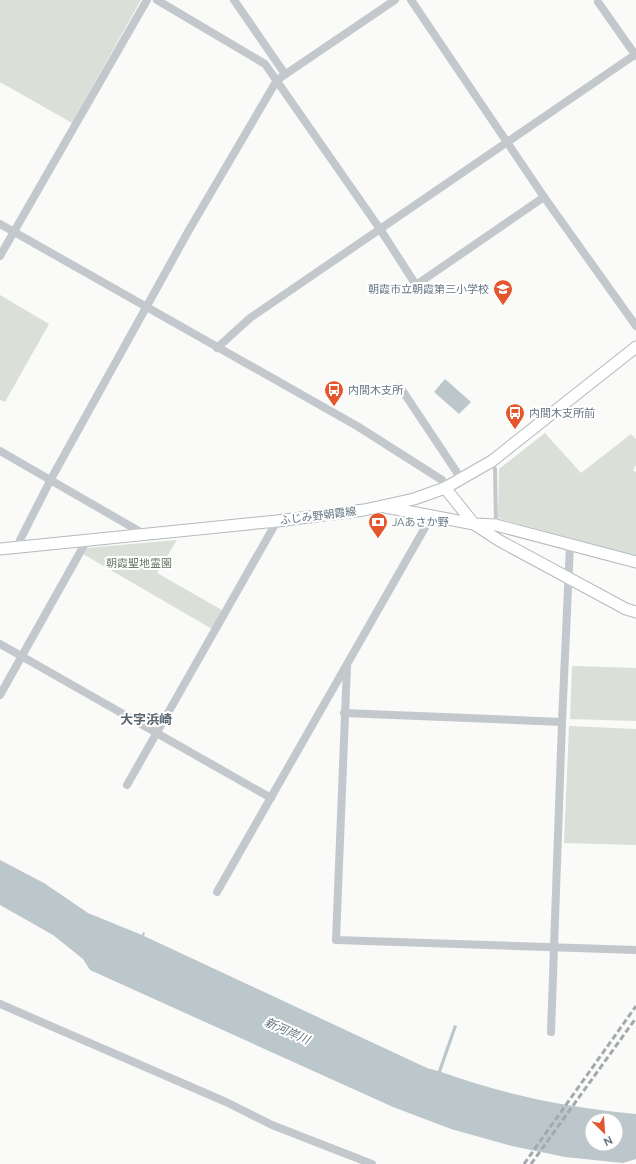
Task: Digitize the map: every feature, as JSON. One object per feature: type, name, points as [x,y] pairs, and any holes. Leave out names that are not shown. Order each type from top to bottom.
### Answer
[{"type":"main road","name":"ふじみ野朝霞線","points":[[0,549],[277,521],[382,506],[414,499],[460,481],[492,461],[636,347]]},
{"type":"main road","points":[[445,488],[474,524],[500,541],[626,610],[636,612]]},
{"type":"main road","points":[[382,506],[430,517],[474,524],[496,525],[636,562]]},
{"type":"street","points":[[0,256],[147,0]]},
{"type":"street","points":[[157,0],[265,64],[380,229],[416,285],[544,197]]},
{"type":"street","points":[[234,0],[285,74]]},
{"type":"street","points":[[19,547],[20,540],[51,479],[189,230],[277,80],[395,0]]},
{"type":"street","points":[[411,0],[508,141],[544,197],[636,326]]},
{"type":"street","points":[[217,348],[250,318],[636,55],[598,2]]},
{"type":"street","points":[[0,224],[146,308],[357,426],[442,480],[445,488]]},
{"type":"street","points":[[400,387],[458,474],[460,481]]},
{"type":"street","points":[[0,451],[51,479],[144,534]]},
{"type":"street","points":[[217,892],[347,666],[430,517]]},
{"type":"street","points":[[127,785],[277,521]]},
{"type":"street","points":[[0,695],[87,540]]},
{"type":"street","points":[[551,1032],[570,544]]},
{"type":"street","points":[[0,644],[271,798]]},
{"type":"street","points":[[347,666],[336,940],[636,950]]},
{"type":"street","points":[[344,713],[562,722]]},
{"type":"street","points":[[0,1004],[226,1102],[272,1125],[372,1164]]},
{"type":"lane","points":[[492,461],[495,468],[496,525]]},
{"type":"green space","points":[[0,0],[141,0],[72,123],[0,82]]},
{"type":"green space","points":[[0,295],[49,324],[5,402],[0,400]]},
{"type":"green space","points":[[545,433],[581,473],[631,434],[636,439],[636,465],[633,470],[636,472],[636,556],[500,519],[498,517],[499,469]]},
{"type":"green space","name":"朝霞聖地霊園","points":[[177,540],[157,573],[222,610],[212,629],[83,554],[86,548]]},
{"type":"green space","points":[[572,666],[636,668],[636,721],[570,719]]},
{"type":"green space","points":[[569,726],[636,729],[636,845],[564,843]]},
{"type":"water","points":[[445,379],[471,402],[459,414],[434,392]]},
{"type":"water","name":"新河岸川","points":[[0,860],[44,883],[88,913],[142,935],[143,932],[145,933],[144,936],[427,1068],[438,1071],[454,1025],[457,1026],[441,1072],[514,1094],[561,1104],[619,1112],[584,1112],[584,1152],[624,1152],[624,1113],[636,1114],[636,1159],[623,1163],[565,1157],[512,1146],[451,1129],[393,1107],[90,970],[83,959],[53,935],[0,905]]},
{"type":"railway","points":[[524,1164],[636,1006]]},
{"type":"railway","points":[[531,1164],[636,1018]]},
{"type":"place","name":"朝霞市立朝霞第三小学校","points":[[503,306]]},
{"type":"place","name":"内間木支所","points":[[334,407]]},
{"type":"place","name":"内間木支所前","points":[[515,430]]},
{"type":"place","name":"JAあさか野","points":[[378,539]]},
{"type":"district","name":"大字浜崎","points":[[146,719]]}]
